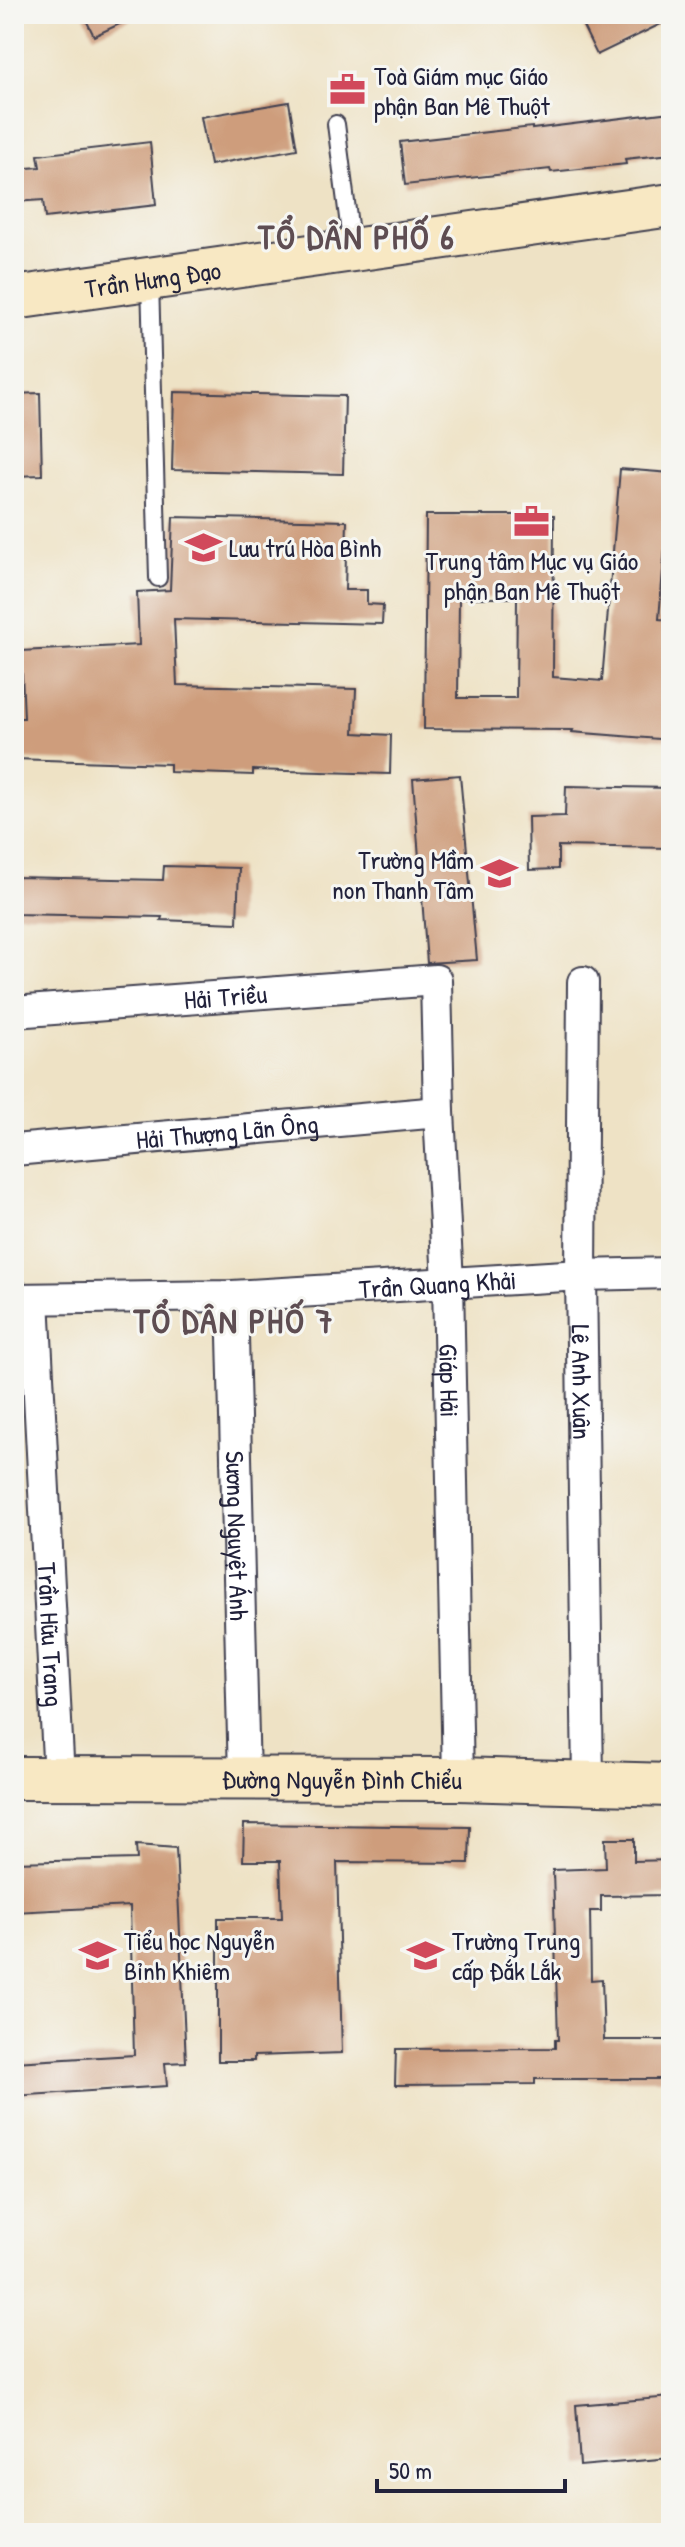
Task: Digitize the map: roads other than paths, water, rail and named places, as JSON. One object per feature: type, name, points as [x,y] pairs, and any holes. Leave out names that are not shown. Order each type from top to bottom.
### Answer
[{"type":"street","name":"Trần Hưng Đạo","points":[[14,298],[671,205]]},
{"type":"street","name":"Hải Triều","points":[[14,1012],[436,980]]},
{"type":"street","name":"Giáp Hải","points":[[436,980],[448,1282],[458,1779]]},
{"type":"street","name":"Lê Anh Xuân","points":[[583,982],[581,1275],[588,1782]]},
{"type":"street","name":"Hải Thượng Lãn Ông","points":[[14,1150],[439,1112]]},
{"type":"street","name":"Trần Quang Khải","points":[[24,1299],[232,1296],[581,1275],[671,1273]]},
{"type":"street","name":"Sương Nguyệt Ánh","points":[[232,1296],[244,1778]]},
{"type":"street","name":"Trần Hữu Trang","points":[[24,1299],[59,1778]]},
{"type":"street","name":"Đường Nguyễn Đình Chiểu","points":[[14,1778],[458,1779],[671,1785]]},
{"type":"lane","points":[[336,124],[352,250]]},
{"type":"lane","points":[[150,279],[158,578]]},
{"type":"place","name":"Toà Giám mục Giáo phận Ban Mê Thuột","points":[[348,90]]},
{"type":"place","name":"Trung tâm Mục vụ Giáo phận Ban Mê Thuột","points":[[532,521]]},
{"type":"place","name":"Lưu trú Hòa Bình","points":[[203,547]]},
{"type":"place","name":"Trường Mầm non Thanh Tâm","points":[[500,874]]},
{"type":"place","name":"Tiểu học Nguyễn Bỉnh Khiêm","points":[[98,1955]]},
{"type":"place","name":"Trường Trung cấp Đắk Lắk","points":[[426,1955]]},
{"type":"district","name":"TỔ DÂN PHỐ 6","points":[[357,237]]},
{"type":"district","name":"TỔ DÂN PHỐ 7","points":[[234,1321]]}]
